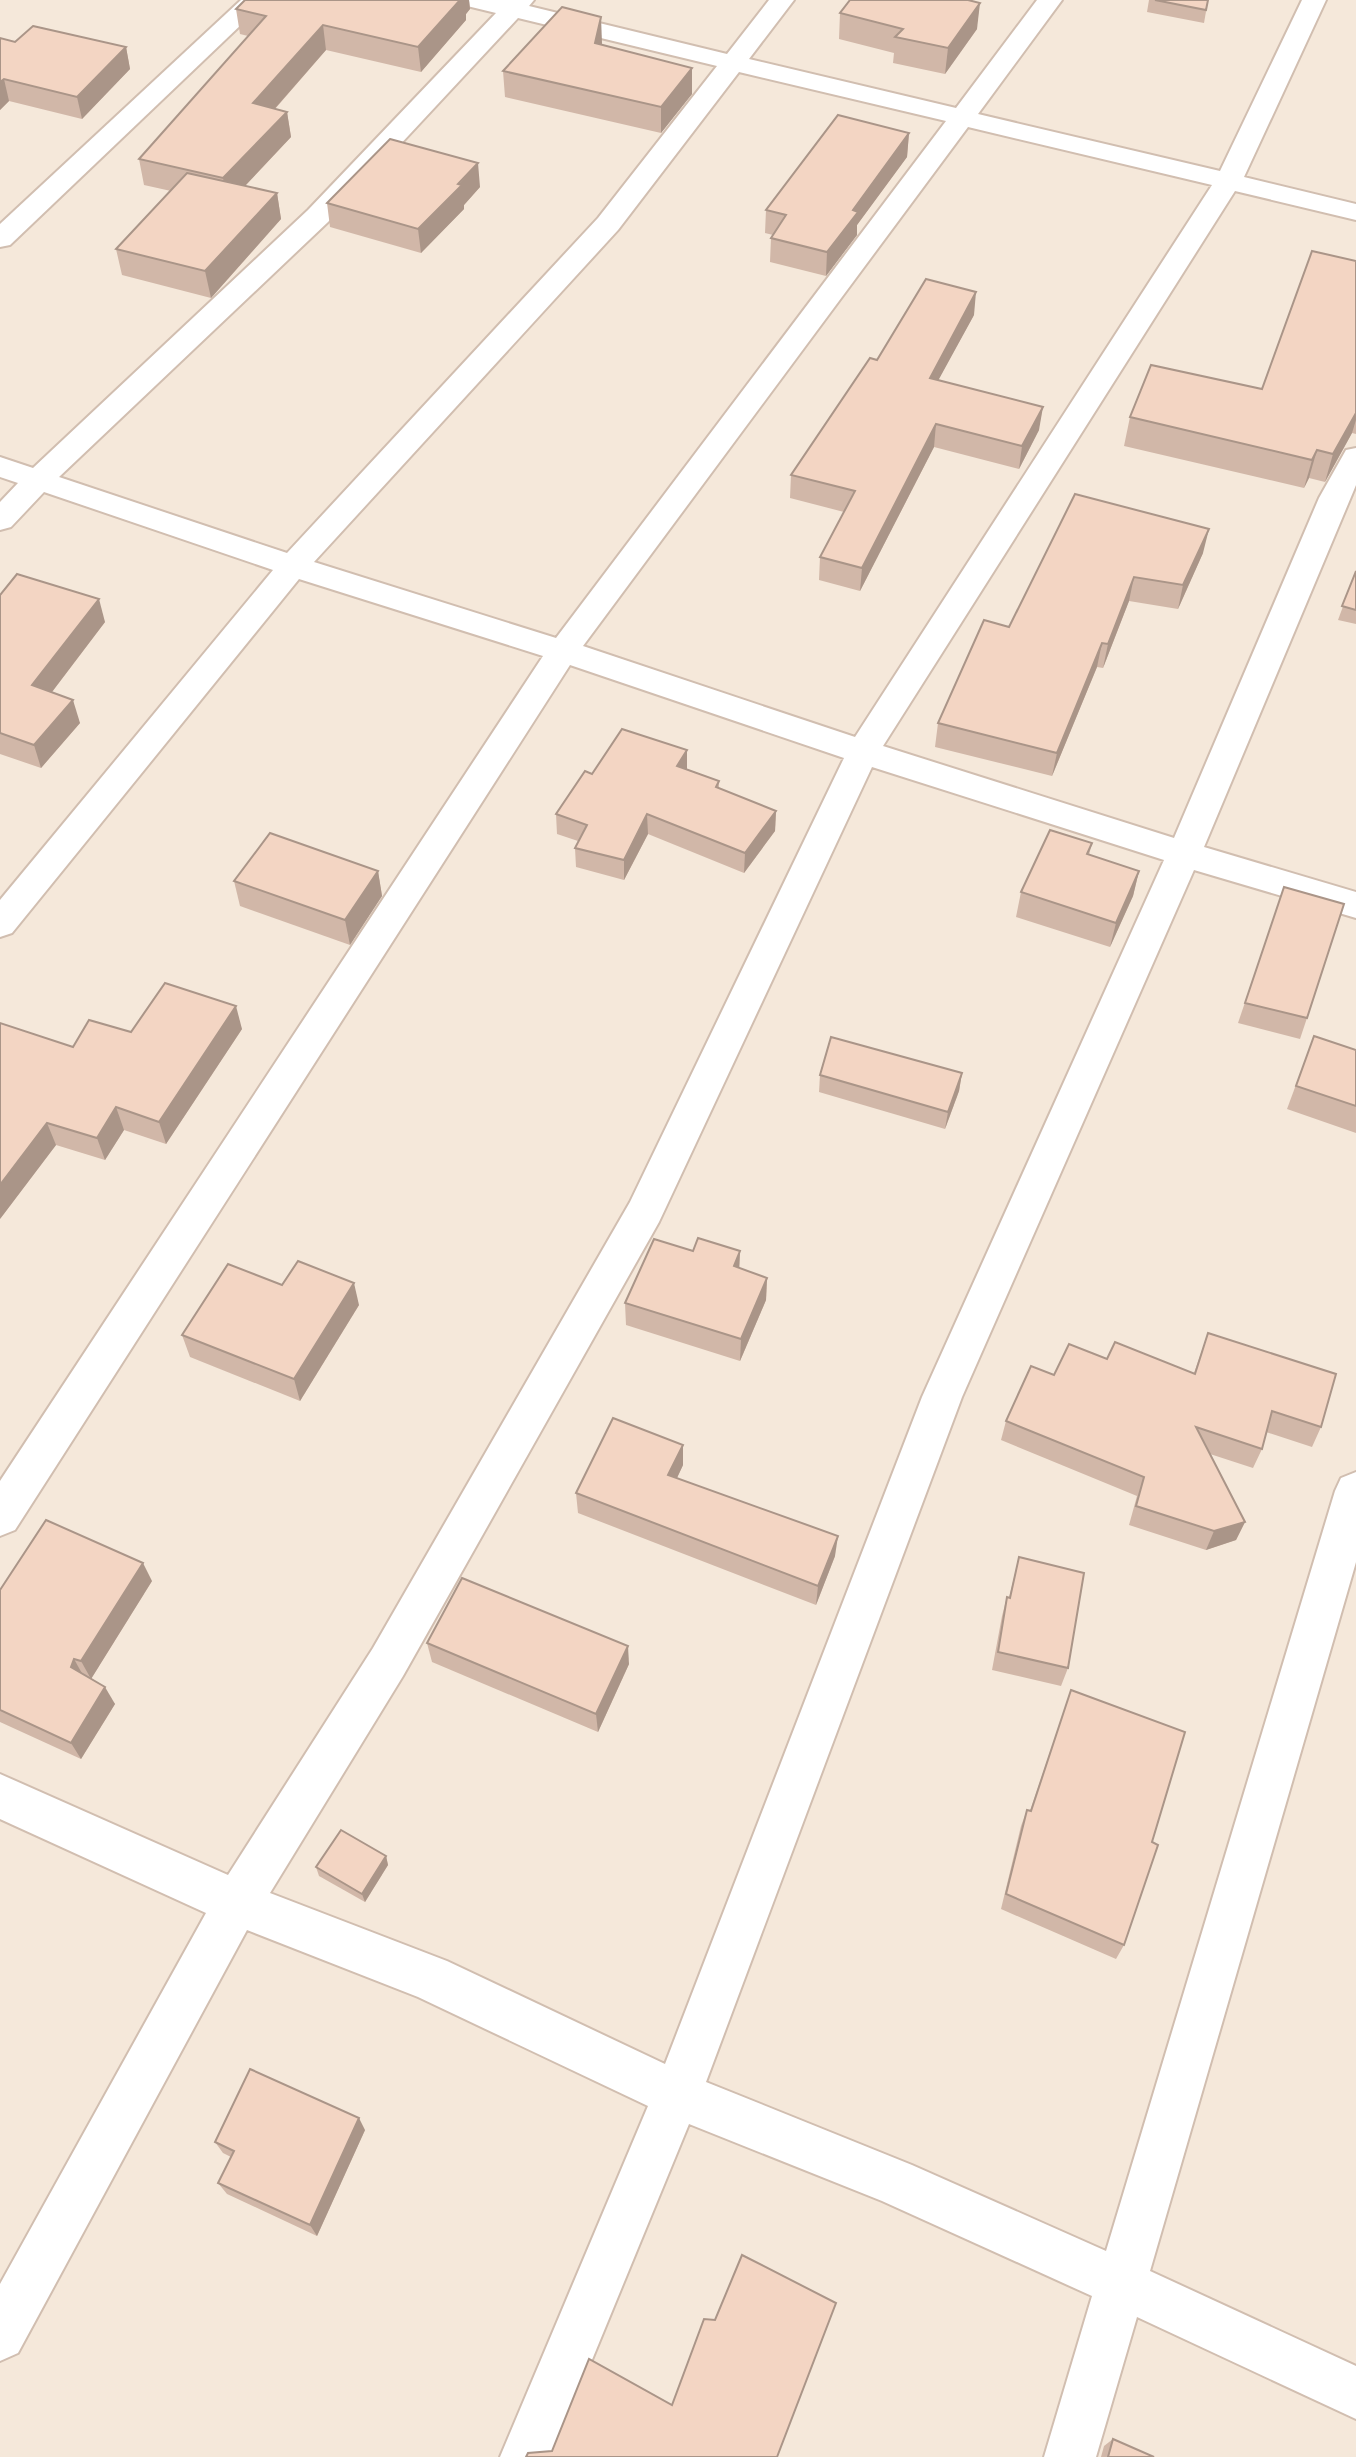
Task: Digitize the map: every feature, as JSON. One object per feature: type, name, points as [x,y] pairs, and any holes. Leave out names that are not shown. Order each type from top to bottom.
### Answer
[{"type":"street","points":[[0,239],[255,0]]},
{"type":"street","points":[[472,0],[517,5],[732,64],[1356,212]]},
{"type":"street","points":[[0,924],[293,566],[608,224],[782,0]]},
{"type":"street","points":[[0,1517],[563,651],[964,118],[1049,0]]},
{"type":"street","points":[[0,2335],[237,1903],[388,1662],[645,1212],[863,752],[1229,180],[1314,0]]},
{"type":"street","points":[[0,520],[39,479],[318,216],[517,5]]},
{"type":"street","points":[[526,2457],[677,2095],[942,1396],[1184,854],[1334,498],[1356,457]]},
{"type":"street","points":[[0,467],[293,566],[563,651],[863,752],[1184,854],[1356,905]]},
{"type":"street","points":[[1070,2457],[1356,1491]]},
{"type":"street","points":[[0,1796],[237,1903],[430,1978],[677,2095],[895,2182],[1356,2393]]},
{"type":"shaded area","points":[[0,0],[1356,0],[1356,2457],[0,2457]]},
{"type":"building","points":[[245,0],[460,0],[418,47],[323,25],[253,103],[287,112],[223,178],[139,159],[266,16],[236,9]]},
{"type":"building","points":[[850,0],[968,0],[980,3],[948,48],[895,37],[903,29],[840,13]]},
{"type":"building","points":[[1155,0],[1208,0],[1206,10]]},
{"type":"building","points":[[562,7],[601,17],[595,43],[692,68],[661,107],[503,71]]},
{"type":"building","points":[[33,26],[126,47],[77,97],[4,79],[0,82],[0,38],[15,42]]},
{"type":"building","points":[[838,115],[909,133],[853,210],[858,212],[827,252],[771,238],[786,215],[766,210]]},
{"type":"building","points":[[390,139],[478,163],[458,184],[462,185],[418,229],[327,203]]},
{"type":"building","points":[[187,173],[277,193],[205,271],[116,249]]},
{"type":"building","points":[[1312,251],[1356,261],[1356,413],[1333,454],[1317,450],[1312,460],[1130,417],[1151,365],[1262,389]]},
{"type":"building","points":[[926,279],[976,292],[930,378],[1043,407],[1022,446],[936,424],[862,568],[820,557],[855,491],[791,475],[870,358],[877,360]]},
{"type":"building","points":[[1075,494],[1209,529],[1183,585],[1134,577],[1108,644],[1102,643],[1057,753],[938,723],[984,620],[1009,627]]},
{"type":"building","points":[[1356,571],[1356,610],[1342,606]]},
{"type":"building","points":[[17,574],[99,599],[32,685],[73,700],[34,745],[0,733],[0,595]]},
{"type":"building","points":[[622,729],[687,750],[677,766],[719,781],[716,787],[776,811],[745,853],[647,814],[624,860],[575,848],[587,825],[556,814],[585,771],[592,774]]},
{"type":"building","points":[[1050,830],[1092,843],[1087,854],[1139,871],[1116,923],[1021,892]]},
{"type":"building","points":[[270,833],[378,871],[345,920],[234,881]]},
{"type":"building","points":[[1284,887],[1344,904],[1307,1018],[1245,1003]]},
{"type":"building","points":[[165,983],[236,1006],[159,1122],[116,1107],[97,1138],[47,1123],[0,1185],[0,1023],[73,1047],[89,1020],[131,1032]]},
{"type":"building","points":[[1314,1036],[1356,1050],[1356,1106],[1296,1086]]},
{"type":"building","points":[[831,1037],[962,1073],[948,1112],[820,1075]]},
{"type":"building","points":[[698,1238],[740,1251],[734,1266],[767,1278],[741,1339],[625,1303],[654,1239],[693,1251]]},
{"type":"building","points":[[298,1261],[354,1283],[294,1379],[182,1335],[228,1264],[282,1285]]},
{"type":"building","points":[[1208,1333],[1336,1374],[1321,1427],[1272,1411],[1262,1449],[1196,1427],[1245,1522],[1214,1531],[1136,1506],[1144,1477],[1006,1421],[1031,1366],[1054,1375],[1069,1344],[1107,1359],[1115,1342],[1195,1374]]},
{"type":"building","points":[[613,1418],[683,1445],[668,1475],[838,1536],[818,1586],[576,1493]]},
{"type":"building","points":[[46,1520],[143,1563],[81,1661],[74,1659],[71,1667],[105,1687],[71,1743],[0,1710],[0,1590]]},
{"type":"building","points":[[1019,1557],[1084,1573],[1068,1668],[998,1652],[1007,1597],[1010,1598]]},
{"type":"building","points":[[462,1578],[628,1646],[596,1714],[427,1643]]},
{"type":"building","points":[[1071,1690],[1185,1732],[1152,1842],[1158,1845],[1124,1945],[1006,1894],[1027,1810],[1031,1811]]},
{"type":"building","points":[[341,1830],[386,1856],[362,1894],[316,1867]]},
{"type":"building","points":[[250,2069],[359,2118],[310,2225],[218,2183],[234,2151],[215,2142]]},
{"type":"building","points":[[742,2255],[836,2303],[777,2457],[526,2457],[528,2453],[552,2451],[589,2359],[672,2405],[704,2319],[715,2320]]},
{"type":"building","points":[[1113,2439],[1154,2457],[1108,2457]]}]
